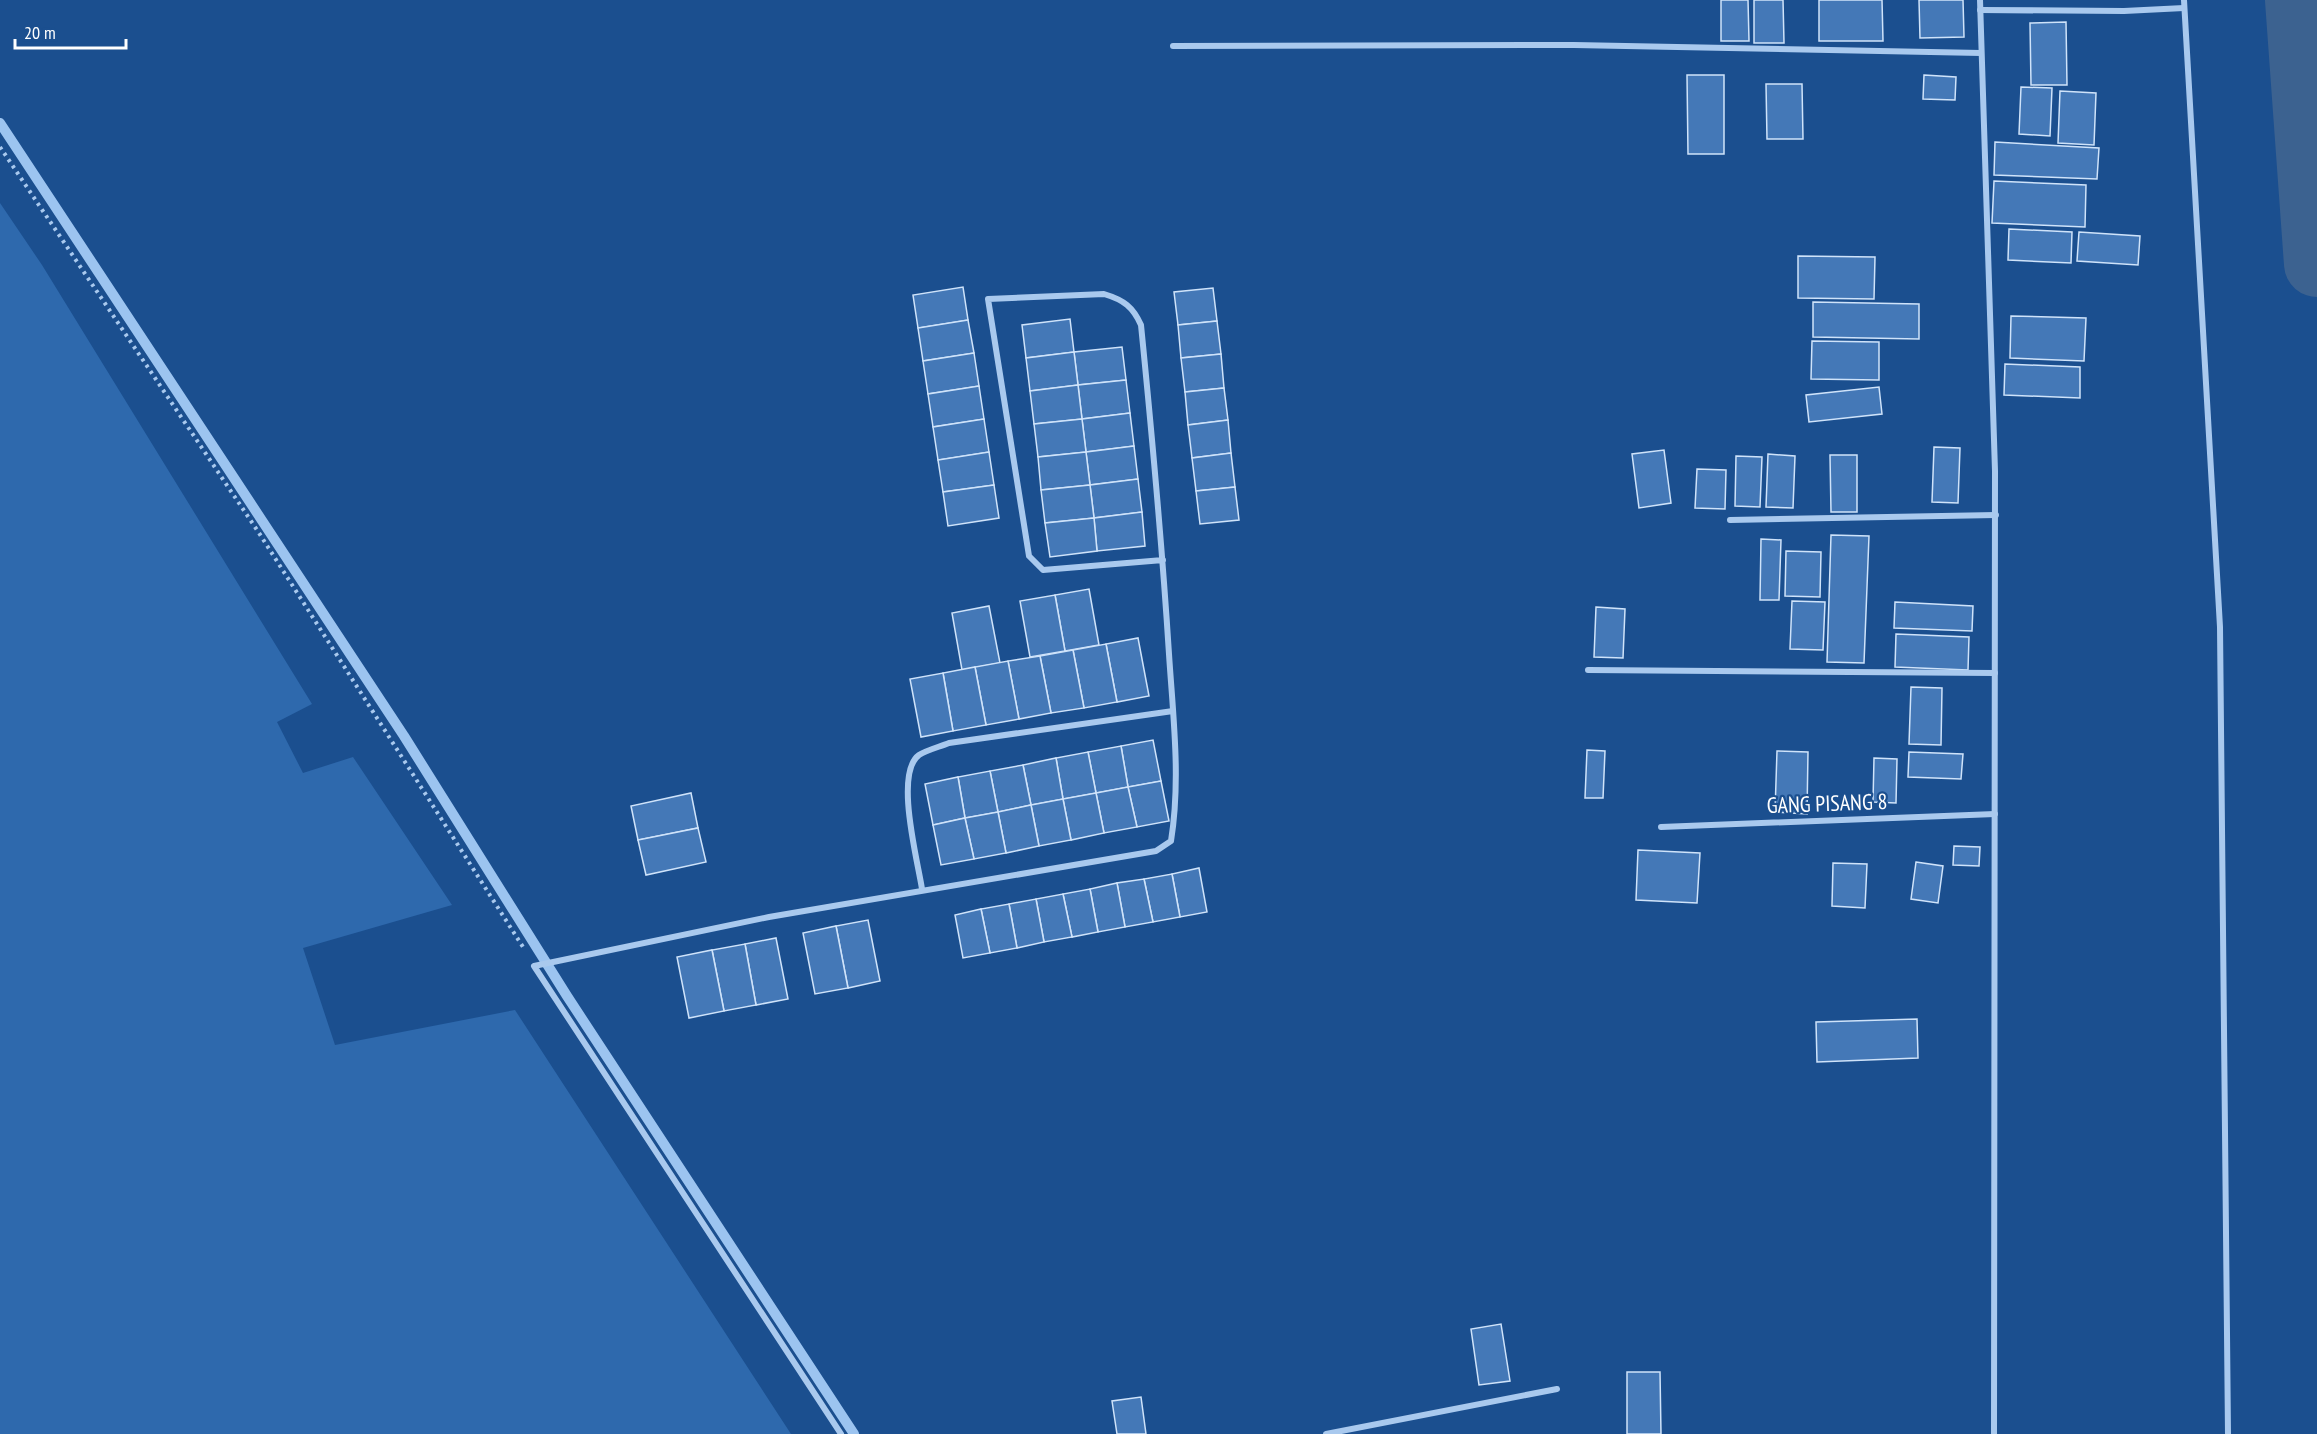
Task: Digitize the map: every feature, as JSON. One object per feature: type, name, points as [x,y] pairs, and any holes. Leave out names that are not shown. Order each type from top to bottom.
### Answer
[{"type":"street","points":[[1980,0],[1996,515],[1994,1434]]},
{"type":"street","points":[[2184,0],[2220,627],[2228,1434]]},
{"type":"street","points":[[1980,10],[2184,8]]},
{"type":"street","points":[[1173,46],[1574,45],[1981,53]]},
{"type":"street","points":[[841,1434],[534,966],[770,917],[1156,851],[1171,841],[1177,804],[1173,711],[1164,560],[1141,325],[1134,310],[1121,300],[1104,294],[988,299],[1029,556],[1043,570],[1164,560]]},
{"type":"street","points":[[1730,520],[1996,515]]},
{"type":"street","points":[[1588,670],[1995,673]]},
{"type":"street","points":[[922,890],[908,801],[908,771],[917,756],[949,743],[1173,711]]},
{"type":"street","name":"GANG PISANG 8","points":[[1661,827],[1995,814]]},
{"type":"street","points":[[1326,1434],[1557,1389]]},
{"type":"path","points":[[0,147],[259,533],[534,966]]},
{"type":"shaded area","points":[[0,203],[42,265],[312,704],[277,722],[303,773],[353,757],[452,905],[303,948],[335,1045],[515,1010],[791,1434],[0,1434]]},
{"type":"building","points":[[1721,0],[1748,0],[1749,41],[1721,41]]},
{"type":"building","points":[[1754,0],[1783,0],[1784,43],[1754,43]]},
{"type":"building","points":[[1819,0],[1882,0],[1883,41],[1819,41]]},
{"type":"building","points":[[1919,0],[1963,0],[1964,37],[1920,38]]},
{"type":"building","points":[[2066,22],[2067,85],[2031,85],[2030,23]]},
{"type":"building","points":[[1687,75],[1724,75],[1724,154],[1688,154]]},
{"type":"building","points":[[1924,75],[1956,77],[1955,100],[1923,99]]},
{"type":"building","points":[[1766,84],[1802,84],[1803,139],[1767,139]]},
{"type":"building","points":[[2021,87],[2052,88],[2050,136],[2019,134]]},
{"type":"building","points":[[2060,91],[2096,93],[2094,145],[2058,143]]},
{"type":"building","points":[[1995,142],[2099,148],[2097,179],[1994,175]]},
{"type":"building","points":[[1994,181],[2086,185],[2085,227],[1992,223]]},
{"type":"building","points":[[2009,229],[2072,232],[2071,263],[2008,260]]},
{"type":"building","points":[[2079,232],[2140,236],[2138,265],[2077,261]]},
{"type":"building","points":[[1798,256],[1875,257],[1874,299],[1798,298]]},
{"type":"building","points":[[963,287],[968,320],[918,328],[913,295]]},
{"type":"building","points":[[1213,288],[1217,321],[1178,325],[1174,292]]},
{"type":"building","points":[[1813,302],[1919,304],[1919,339],[1813,337]]},
{"type":"building","points":[[2011,316],[2086,318],[2084,361],[2010,358]]},
{"type":"building","points":[[1070,319],[1074,352],[1026,358],[1022,325]]},
{"type":"building","points":[[968,320],[974,353],[923,361],[918,328]]},
{"type":"building","points":[[1217,321],[1221,354],[1181,358],[1178,325]]},
{"type":"building","points":[[1812,341],[1879,342],[1879,380],[1811,379]]},
{"type":"building","points":[[1122,347],[1126,380],[1078,385],[1074,352]]},
{"type":"building","points":[[1074,352],[1078,385],[1030,391],[1026,358]]},
{"type":"building","points":[[974,353],[979,386],[928,394],[923,361]]},
{"type":"building","points":[[1221,354],[1224,388],[1185,392],[1181,358]]},
{"type":"building","points":[[2005,364],[2080,367],[2080,398],[2004,395]]},
{"type":"building","points":[[1126,380],[1130,413],[1082,419],[1078,385]]},
{"type":"building","points":[[1078,385],[1082,419],[1034,424],[1030,391]]},
{"type":"building","points":[[979,386],[984,419],[933,427],[928,394]]},
{"type":"building","points":[[1879,387],[1882,414],[1809,422],[1806,395]]},
{"type":"building","points":[[1224,388],[1228,420],[1188,425],[1185,392]]},
{"type":"building","points":[[1130,413],[1134,446],[1086,452],[1082,419]]},
{"type":"building","points":[[984,419],[989,452],[938,460],[933,427]]},
{"type":"building","points":[[1082,419],[1086,452],[1038,457],[1034,424]]},
{"type":"building","points":[[1228,420],[1231,453],[1192,458],[1188,425]]},
{"type":"building","points":[[1134,446],[1138,479],[1090,485],[1086,452]]},
{"type":"building","points":[[1934,447],[1960,448],[1958,503],[1932,502]]},
{"type":"building","points":[[1664,450],[1671,503],[1639,508],[1632,454]]},
{"type":"building","points":[[989,452],[994,485],[943,492],[938,460]]},
{"type":"building","points":[[1086,452],[1090,485],[1041,490],[1038,457]]},
{"type":"building","points":[[1231,453],[1235,487],[1196,491],[1192,458]]},
{"type":"building","points":[[1768,454],[1795,456],[1793,508],[1766,507]]},
{"type":"building","points":[[1830,455],[1857,455],[1857,512],[1831,512]]},
{"type":"building","points":[[1736,456],[1762,457],[1760,507],[1735,506]]},
{"type":"building","points":[[1697,469],[1726,470],[1725,509],[1695,508]]},
{"type":"building","points":[[1138,479],[1142,512],[1094,518],[1090,485]]},
{"type":"building","points":[[994,485],[999,518],[948,526],[943,492]]},
{"type":"building","points":[[1090,485],[1094,518],[1045,523],[1041,490]]},
{"type":"building","points":[[1235,487],[1239,520],[1200,524],[1196,491]]},
{"type":"building","points":[[1142,512],[1145,546],[1097,551],[1094,518]]},
{"type":"building","points":[[1094,518],[1097,551],[1050,557],[1045,523]]},
{"type":"building","points":[[1831,535],[1869,536],[1864,663],[1827,662]]},
{"type":"building","points":[[1761,539],[1781,540],[1779,600],[1760,600]]},
{"type":"building","points":[[1786,551],[1821,552],[1820,597],[1785,596]]},
{"type":"building","points":[[1089,589],[1099,645],[1065,651],[1055,595]]},
{"type":"building","points":[[1055,595],[1065,651],[1030,657],[1020,601]]},
{"type":"building","points":[[1792,601],[1825,602],[1823,650],[1790,649]]},
{"type":"building","points":[[1895,602],[1973,606],[1972,631],[1894,628]]},
{"type":"building","points":[[989,606],[1000,663],[962,670],[952,613]]},
{"type":"building","points":[[1596,607],[1625,609],[1623,658],[1594,657]]},
{"type":"building","points":[[1896,634],[1969,637],[1968,670],[1895,667]]},
{"type":"building","points":[[1138,638],[1149,696],[1117,702],[1106,644]]},
{"type":"building","points":[[1106,644],[1117,702],[1084,708],[1073,650]]},
{"type":"building","points":[[1073,650],[1084,708],[1051,713],[1040,656]]},
{"type":"building","points":[[1040,656],[1051,713],[1019,719],[1008,661]]},
{"type":"building","points":[[1008,661],[1019,719],[986,725],[975,667]]},
{"type":"building","points":[[975,667],[986,725],[953,731],[943,673]]},
{"type":"building","points":[[943,673],[953,731],[921,737],[910,679]]},
{"type":"building","points":[[1911,687],[1942,688],[1941,745],[1909,744]]},
{"type":"building","points":[[1153,740],[1161,781],[1128,787],[1121,746]]},
{"type":"building","points":[[1121,746],[1128,787],[1096,793],[1088,752]]},
{"type":"building","points":[[1587,750],[1605,751],[1603,798],[1585,798]]},
{"type":"building","points":[[1777,751],[1808,752],[1807,814],[1775,812]]},
{"type":"building","points":[[1088,752],[1096,793],[1063,799],[1056,758]]},
{"type":"building","points":[[1909,752],[1963,754],[1961,779],[1908,777]]},
{"type":"building","points":[[1056,758],[1063,799],[1031,805],[1023,765]]},
{"type":"building","points":[[1874,758],[1897,759],[1896,803],[1873,802]]},
{"type":"building","points":[[1023,765],[1031,805],[998,812],[990,771]]},
{"type":"building","points":[[990,771],[998,812],[965,818],[958,777]]},
{"type":"building","points":[[958,777],[965,818],[933,825],[925,784]]},
{"type":"building","points":[[1161,781],[1169,821],[1137,827],[1128,787]]},
{"type":"building","points":[[1128,787],[1137,827],[1104,833],[1096,793]]},
{"type":"building","points":[[691,793],[698,828],[638,840],[631,806]]},
{"type":"building","points":[[1096,793],[1104,833],[1071,840],[1063,799]]},
{"type":"building","points":[[1063,799],[1071,840],[1039,846],[1031,805]]},
{"type":"building","points":[[1031,805],[1039,846],[1006,853],[998,812]]},
{"type":"building","points":[[998,812],[1006,853],[974,859],[965,818]]},
{"type":"building","points":[[965,818],[974,859],[941,865],[933,825]]},
{"type":"building","points":[[698,828],[706,862],[646,875],[638,840]]},
{"type":"building","points":[[1954,846],[1980,847],[1979,866],[1953,865]]},
{"type":"building","points":[[1638,850],[1700,853],[1697,903],[1636,900]]},
{"type":"building","points":[[1916,862],[1943,866],[1938,903],[1911,899]]},
{"type":"building","points":[[1833,863],[1867,864],[1865,908],[1832,906]]},
{"type":"building","points":[[1199,868],[1207,912],[1180,917],[1172,874]]},
{"type":"building","points":[[1172,874],[1180,917],[1153,922],[1144,879]]},
{"type":"building","points":[[1144,879],[1153,922],[1125,927],[1117,883]]},
{"type":"building","points":[[1117,883],[1125,927],[1098,932],[1090,889]]},
{"type":"building","points":[[1090,889],[1098,932],[1072,937],[1063,894]]},
{"type":"building","points":[[1063,894],[1072,937],[1044,942],[1036,899]]},
{"type":"building","points":[[1036,899],[1044,942],[1017,948],[1009,904]]},
{"type":"building","points":[[1009,904],[1017,948],[990,953],[981,909]]},
{"type":"building","points":[[981,909],[990,953],[963,958],[955,915]]},
{"type":"building","points":[[868,920],[880,981],[848,988],[836,926]]},
{"type":"building","points":[[836,926],[848,988],[815,994],[803,933]]},
{"type":"building","points":[[776,938],[788,999],[756,1005],[745,944]]},
{"type":"building","points":[[745,944],[756,1005],[724,1011],[712,950]]},
{"type":"building","points":[[712,950],[724,1011],[689,1018],[677,957]]},
{"type":"building","points":[[1917,1019],[1918,1058],[1817,1062],[1816,1022]]},
{"type":"building","points":[[1501,1324],[1510,1381],[1479,1385],[1471,1329]]},
{"type":"building","points":[[1627,1372],[1660,1372],[1661,1434],[1627,1434]]},
{"type":"building","points":[[1141,1397],[1146,1434],[1117,1434],[1112,1401]]},
{"type":"waterway","points":[[2298,0],[2317,264]]},
{"type":"waterway","points":[[0,123],[404,736],[567,996],[854,1434]]}]
